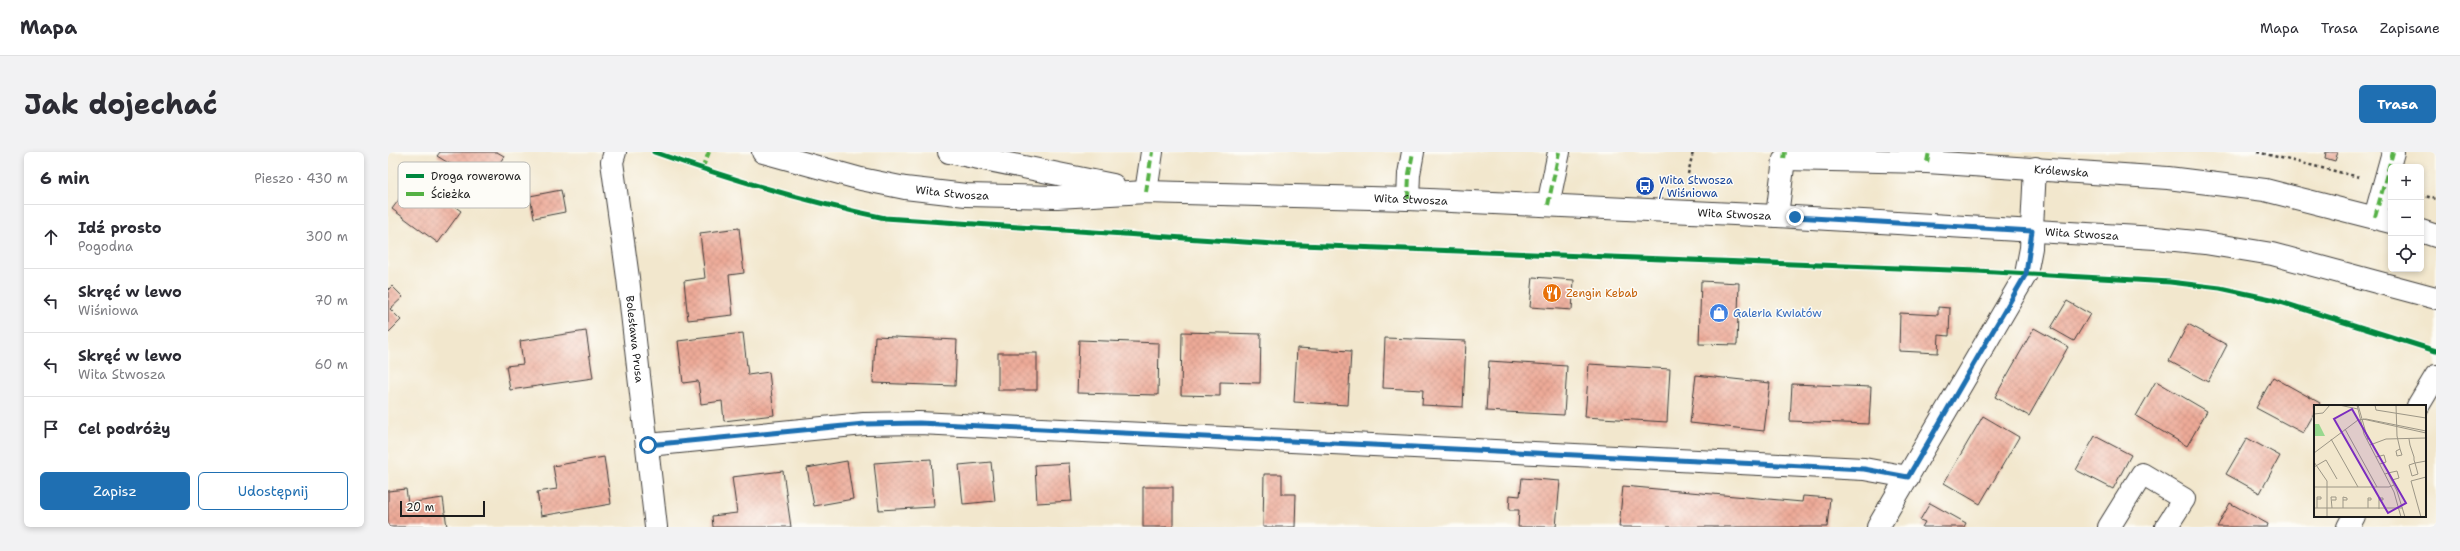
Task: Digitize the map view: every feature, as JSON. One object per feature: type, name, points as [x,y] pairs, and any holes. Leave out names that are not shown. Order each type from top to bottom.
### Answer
[{"type":"street","name":"Bolesława Prusa","points":[[615,152],[612,162],[648,445],[656,527]]},
{"type":"street","name":"Wita Stwosza","points":[[763,152],[861,179],[905,188],[966,194],[1057,196],[1146,192],[1548,205],[1777,216],[2156,238],[2272,254],[2436,298]]},
{"type":"street","name":"Wita Stwosza","points":[[948,152],[1146,192]]},
{"type":"street","points":[[1146,192],[1152,152]]},
{"type":"street","points":[[1408,200],[1409,174],[1413,152]]},
{"type":"street","points":[[1548,205],[1559,152]]},
{"type":"street","points":[[2383,220],[2384,184],[2392,152]]},
{"type":"street","name":"Królewska","points":[[1777,216],[1785,155],[1928,157],[2035,168],[2168,178],[2265,190],[2383,220]]},
{"type":"street","points":[[1878,527],[2026,274],[2032,231],[2035,168]]},
{"type":"street","points":[[2424,232],[2436,236]]},
{"type":"street","points":[[2419,405],[2436,376]]},
{"type":"street","points":[[648,445],[864,424],[919,423],[1864,469],[1908,477]]},
{"type":"street","points":[[2109,527],[2142,474],[2184,499],[2166,527]]},
{"type":"street","points":[[2348,527],[2353,517]]},
{"type":"path","points":[[1688,174],[1693,152]]},
{"type":"path","points":[[2257,152],[2384,184]]},
{"type":"path","points":[[2424,196],[2436,199]]},
{"type":"building","points":[[440,152],[497,152],[504,156],[500,162],[447,162],[437,156]]},
{"type":"building","points":[[2326,152],[2338,152],[2335,161],[2325,158]]},
{"type":"building","points":[[561,190],[565,212],[534,218],[530,196]]},
{"type":"building","points":[[398,201],[398,208],[457,208],[461,211],[438,243],[392,209]]},
{"type":"building","points":[[739,228],[744,273],[729,275],[733,315],[688,320],[684,281],[705,278],[700,233]]},
{"type":"building","name":"Zengin Kebab","points":[[1533,277],[1574,280],[1572,310],[1530,307]]},
{"type":"building","name":"Galeria Kwiatów","points":[[1701,281],[1739,283],[1737,345],[1699,344]]},
{"type":"building","points":[[392,286],[403,297],[390,309],[401,320],[388,333],[388,290]]},
{"type":"building","points":[[2067,301],[2090,314],[2074,341],[2051,328]]},
{"type":"building","points":[[1938,307],[1950,308],[1949,336],[1939,335],[1938,353],[1899,351],[1900,313],[1938,315]]},
{"type":"building","points":[[2188,324],[2227,345],[2208,382],[2169,361]]},
{"type":"building","points":[[2034,328],[2068,347],[2029,416],[1995,397]]},
{"type":"building","points":[[586,331],[593,378],[510,390],[506,366],[523,364],[520,341]]},
{"type":"building","points":[[1182,332],[1261,334],[1260,383],[1220,382],[1220,396],[1181,395]]},
{"type":"building","points":[[743,333],[748,375],[769,372],[774,415],[724,421],[722,401],[701,404],[698,381],[683,383],[678,341]]},
{"type":"building","points":[[875,336],[957,340],[955,386],[873,383]]},
{"type":"building","points":[[1385,338],[1466,341],[1463,407],[1422,405],[1423,390],[1383,388]]},
{"type":"building","points":[[1079,340],[1159,343],[1158,395],[1077,393]]},
{"type":"building","points":[[1297,348],[1351,351],[1348,405],[1294,402]]},
{"type":"building","points":[[998,353],[1037,353],[1037,390],[998,390]]},
{"type":"building","points":[[1489,361],[1567,366],[1564,415],[1486,411]]},
{"type":"building","points":[[1589,364],[1670,369],[1667,422],[1585,417]]},
{"type":"building","points":[[1696,375],[1770,383],[1764,431],[1690,423]]},
{"type":"building","points":[[2273,377],[2320,403],[2319,405],[2314,405],[2314,414],[2303,433],[2256,408]]},
{"type":"building","points":[[2156,381],[2207,411],[2187,446],[2136,416]]},
{"type":"building","points":[[1792,384],[1871,387],[1869,424],[1790,421]]},
{"type":"building","points":[[1983,416],[2019,437],[1980,504],[1944,483]]},
{"type":"building","points":[[2095,436],[2131,455],[2113,489],[2076,470]]},
{"type":"building","points":[[2247,438],[2280,456],[2260,493],[2226,474]]},
{"type":"building","points":[[604,457],[611,504],[541,516],[537,492],[557,489],[553,466]]},
{"type":"building","points":[[931,459],[934,507],[879,510],[874,463]]},
{"type":"building","points":[[847,461],[853,499],[814,506],[807,468]]},
{"type":"building","points":[[991,462],[995,501],[963,504],[959,465]]},
{"type":"building","points":[[1069,463],[1072,501],[1037,503],[1035,465]]},
{"type":"building","points":[[783,471],[791,527],[713,527],[712,516],[737,513],[732,477]]},
{"type":"building","points":[[1264,474],[1282,474],[1282,494],[1296,494],[1295,527],[1263,527]]},
{"type":"building","points":[[1522,478],[1560,481],[1556,527],[1518,527],[1519,510],[1509,510],[1510,495],[1520,496]]},
{"type":"building","points":[[1623,486],[1802,502],[1803,496],[1830,498],[1827,527],[1619,527]]},
{"type":"building","points":[[1143,487],[1173,487],[1173,527],[1143,527]]},
{"type":"building","points":[[406,489],[408,503],[443,498],[447,527],[388,527],[388,491]]},
{"type":"building","points":[[1930,503],[1966,523],[1964,527],[1922,527],[1925,522],[1920,520]]},
{"type":"building","points":[[2230,503],[2268,524],[2267,527],[2217,527]]},
{"type":"marked path","points":[[702,169],[709,152]]},
{"type":"marked path","points":[[1146,192],[1152,152]]},
{"type":"marked path","points":[[1408,199],[1409,174],[1413,152]]},
{"type":"marked path","points":[[1548,205],[1559,152]]},
{"type":"marked path","points":[[1784,159],[1785,152]]},
{"type":"marked path","points":[[1927,162],[1929,152]]},
{"type":"marked path","points":[[2375,217],[2393,152]]},
{"type":"cycle path","points":[[654,152],[768,189],[826,205],[885,218],[1274,244],[1977,271],[2170,282],[2220,288],[2271,299],[2436,351]]},
{"type":"place","name":"Wita Stwosza / Wiśniowa","points":[[1645,186]]},
{"type":"place","name":"Zengin Kebab","points":[[1552,293]]},
{"type":"place","name":"Galeria Kwiatów","points":[[1719,313]]},
{"type":"route","points":[[648,445],[864,424],[919,423],[1314,441],[1864,469],[1890,472],[1908,477],[2026,274],[2031,248],[2032,231],[1795,217]]}]
